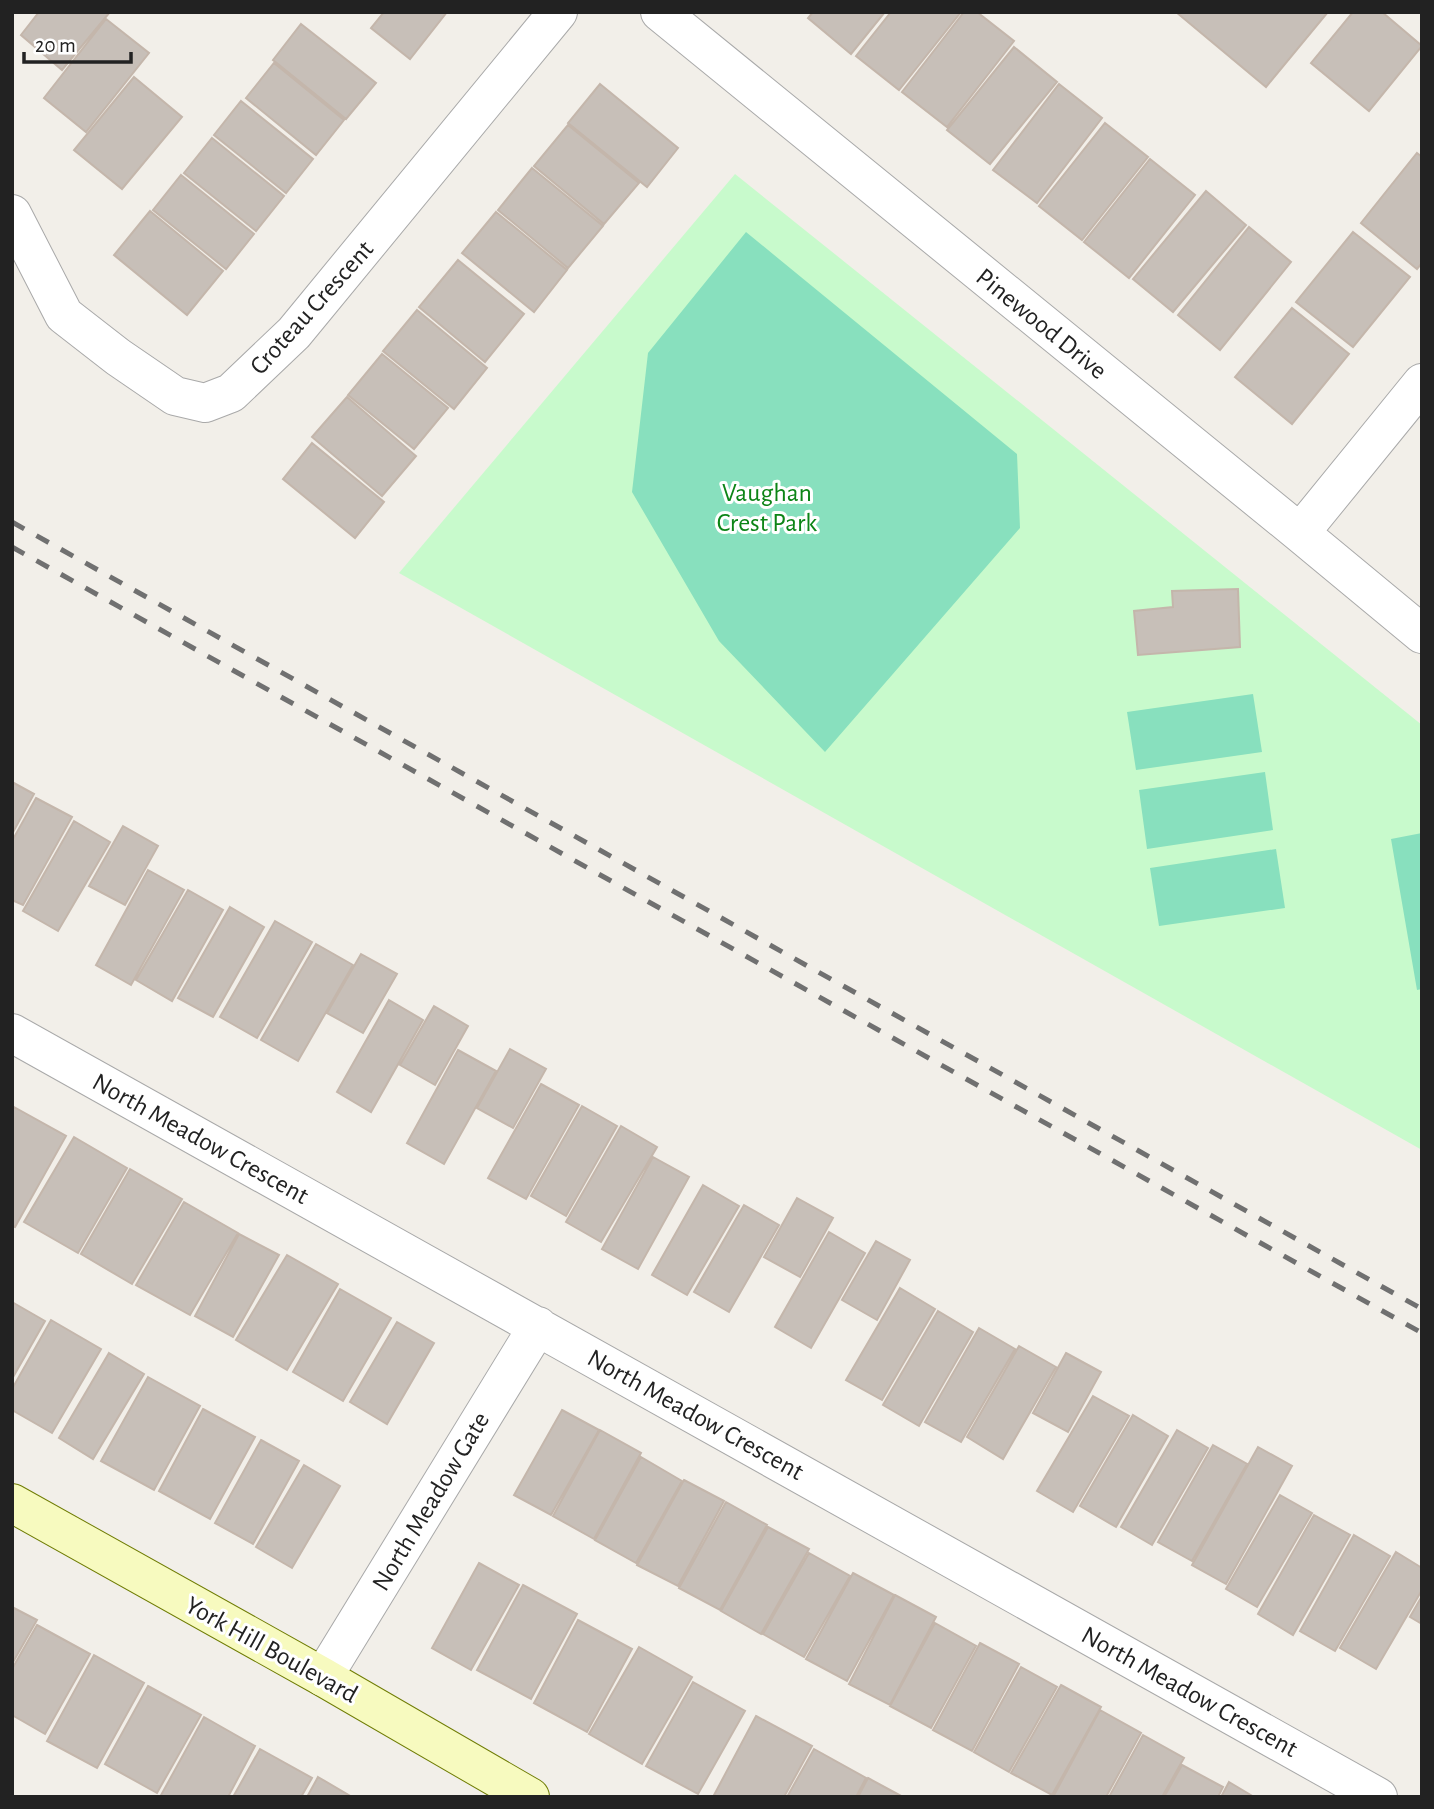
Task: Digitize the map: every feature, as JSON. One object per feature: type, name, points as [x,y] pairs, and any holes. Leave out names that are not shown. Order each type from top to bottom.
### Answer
[{"type":"street","name":"Croteau Crescent","points":[[12,214],[64,314],[175,397],[205,403],[231,393],[294,333],[558,12]]},
{"type":"street","name":"Pinewood Drive","points":[[660,12],[1422,634]]},
{"type":"street","points":[[1300,533],[1422,383]]},
{"type":"street","name":"North Meadow Crescent","points":[[12,1033],[1378,1797]]},
{"type":"street","name":"North Meadow Gate","points":[[323,1676],[538,1325]]},
{"type":"street","name":"York Hill Boulevard","points":[[12,1503],[323,1676],[530,1797]]},
{"type":"green space","name":"Vaughan Crest Park","points":[[735,174],[1422,725],[1422,1150],[399,573]]},
{"type":"green space","points":[[746,232],[1017,454],[1020,528],[825,752],[719,641],[632,492],[648,353]]},
{"type":"green space","points":[[1253,694],[1262,752],[1136,770],[1127,712]]},
{"type":"green space","points":[[1265,772],[1273,830],[1147,849],[1139,790]]},
{"type":"green space","points":[[1422,833],[1422,989],[1417,990],[1391,839]]},
{"type":"green space","points":[[1276,849],[1285,908],[1159,926],[1150,868]]},
{"type":"building","points":[[39,12],[110,12],[62,70],[21,35]]},
{"type":"building","points":[[384,12],[447,12],[410,59],[371,28]]},
{"type":"building","points":[[813,12],[885,12],[851,54],[808,18]]},
{"type":"building","points":[[891,12],[961,12],[899,90],[856,56]]},
{"type":"building","points":[[964,12],[977,12],[1014,41],[947,127],[902,92]]},
{"type":"building","points":[[1176,12],[1328,12],[1266,87]]},
{"type":"building","points":[[1353,12],[1382,12],[1422,46],[1369,111],[1311,63]]},
{"type":"building","points":[[106,19],[149,53],[86,132],[44,98]]},
{"type":"building","points":[[301,24],[376,83],[346,119],[273,60]]},
{"type":"building","points":[[1014,47],[1057,82],[990,164],[947,130]]},
{"type":"building","points":[[274,63],[344,120],[316,155],[246,98]]},
{"type":"building","points":[[134,77],[182,117],[122,189],[74,150]]},
{"type":"building","points":[[600,84],[678,148],[647,187],[568,123]]},
{"type":"building","points":[[1059,84],[1102,118],[1037,203],[993,170]]},
{"type":"building","points":[[241,101],[313,159],[286,193],[214,135]]},
{"type":"building","points":[[1105,123],[1148,157],[1082,240],[1039,206]]},
{"type":"building","points":[[568,125],[639,183],[604,224],[534,166]]},
{"type":"building","points":[[212,138],[284,196],[256,231],[184,173]]},
{"type":"building","points":[[1417,153],[1422,157],[1422,263],[1417,269],[1361,223]]},
{"type":"building","points":[[1150,159],[1195,195],[1129,278],[1084,242]]},
{"type":"building","points":[[532,168],[603,226],[568,268],[498,210]]},
{"type":"building","points":[[181,175],[254,234],[226,269],[153,210]]},
{"type":"building","points":[[1206,191],[1246,225],[1173,312],[1133,279]]},
{"type":"building","points":[[150,211],[223,271],[187,315],[114,255]]},
{"type":"building","points":[[496,212],[567,270],[534,312],[462,253]]},
{"type":"building","points":[[1249,227],[1291,262],[1220,350],[1178,315]]},
{"type":"building","points":[[1353,232],[1410,277],[1353,347],[1296,302]]},
{"type":"building","points":[[458,260],[524,314],[485,362],[419,307]]},
{"type":"building","points":[[1292,308],[1349,354],[1292,424],[1235,377]]},
{"type":"building","points":[[417,310],[487,368],[454,409],[383,351]]},
{"type":"building","points":[[382,354],[448,408],[414,449],[348,395]]},
{"type":"building","points":[[347,397],[416,456],[382,496],[312,437]]},
{"type":"building","points":[[312,443],[384,502],[355,538],[283,479]]},
{"type":"building","points":[[1238,589],[1240,647],[1138,655],[1134,611],[1173,607],[1172,591]]},
{"type":"building","points":[[12,782],[34,794],[12,834]]},
{"type":"building","points":[[36,798],[72,817],[23,905],[12,900],[12,841]]},
{"type":"building","points":[[74,821],[110,842],[58,931],[23,911]]},
{"type":"building","points":[[123,826],[158,846],[125,905],[89,886]]},
{"type":"building","points":[[148,870],[184,890],[131,985],[96,965]]},
{"type":"building","points":[[188,890],[223,910],[172,1001],[136,980]]},
{"type":"building","points":[[230,907],[264,927],[213,1017],[178,998]]},
{"type":"building","points":[[275,921],[312,942],[257,1038],[220,1017]]},
{"type":"building","points":[[316,944],[353,965],[298,1061],[261,1040]]},
{"type":"building","points":[[361,954],[397,974],[363,1033],[327,1013]]},
{"type":"building","points":[[389,1000],[423,1020],[371,1112],[337,1092]]},
{"type":"building","points":[[434,1006],[468,1026],[435,1085],[400,1065]]},
{"type":"building","points":[[510,1049],[546,1069],[513,1128],[477,1108]]},
{"type":"building","points":[[458,1050],[496,1071],[444,1164],[407,1143]]},
{"type":"building","points":[[541,1084],[579,1105],[526,1199],[488,1178]]},
{"type":"building","points":[[582,1106],[617,1126],[566,1216],[531,1196]]},
{"type":"building","points":[[14,1107],[66,1136],[15,1227],[12,1226]]},
{"type":"building","points":[[621,1126],[657,1147],[601,1242],[566,1222]]},
{"type":"building","points":[[74,1137],[127,1168],[78,1253],[24,1222]]},
{"type":"building","points":[[653,1157],[689,1177],[638,1269],[602,1249]]},
{"type":"building","points":[[130,1169],[182,1199],[132,1284],[81,1254]]},
{"type":"building","points":[[703,1185],[739,1206],[687,1295],[652,1275]]},
{"type":"building","points":[[797,1198],[833,1218],[800,1277],[764,1257]]},
{"type":"building","points":[[184,1202],[238,1233],[190,1315],[136,1285]]},
{"type":"building","points":[[744,1205],[779,1225],[729,1312],[694,1292]]},
{"type":"building","points":[[829,1232],[865,1253],[811,1348],[775,1327]]},
{"type":"building","points":[[239,1234],[279,1255],[233,1337],[195,1316]]},
{"type":"building","points":[[876,1241],[910,1260],[877,1320],[842,1300]]},
{"type":"building","points":[[287,1255],[338,1284],[287,1370],[236,1340]]},
{"type":"building","points":[[900,1288],[935,1309],[882,1400],[846,1380]]},
{"type":"building","points":[[340,1289],[391,1318],[343,1401],[293,1372]]},
{"type":"building","points":[[12,1302],[45,1321],[12,1379]]},
{"type":"building","points":[[938,1311],[973,1332],[919,1426],[883,1405]]},
{"type":"building","points":[[51,1320],[101,1349],[52,1433],[12,1410],[12,1389]]},
{"type":"building","points":[[397,1322],[434,1343],[387,1424],[350,1402]]},
{"type":"building","points":[[979,1328],[1015,1349],[961,1442],[925,1422]]},
{"type":"building","points":[[1019,1346],[1056,1367],[1003,1459],[967,1437]]},
{"type":"building","points":[[109,1353],[144,1374],[93,1459],[59,1438]]},
{"type":"building","points":[[1066,1353],[1101,1372],[1068,1432],[1033,1413]]},
{"type":"building","points":[[148,1377],[200,1406],[154,1490],[101,1461]]},
{"type":"building","points":[[1093,1396],[1129,1416],[1073,1512],[1037,1491]]},
{"type":"building","points":[[203,1409],[255,1437],[210,1519],[159,1491]]},
{"type":"building","points":[[562,1410],[599,1430],[551,1515],[514,1495]]},
{"type":"building","points":[[1133,1415],[1168,1436],[1116,1527],[1080,1506]]},
{"type":"building","points":[[600,1430],[641,1453],[594,1539],[553,1516]]},
{"type":"building","points":[[1177,1430],[1208,1448],[1152,1545],[1121,1527]]},
{"type":"building","points":[[261,1440],[299,1461],[253,1544],[215,1523]]},
{"type":"building","points":[[1213,1445],[1247,1464],[1192,1561],[1158,1542]]},
{"type":"building","points":[[1258,1447],[1292,1466],[1226,1584],[1192,1565]]},
{"type":"building","points":[[641,1457],[682,1481],[636,1563],[595,1540]]},
{"type":"building","points":[[304,1465],[340,1486],[292,1568],[256,1547]]},
{"type":"building","points":[[684,1480],[724,1501],[678,1586],[637,1565]]},
{"type":"building","points":[[1280,1495],[1312,1513],[1257,1607],[1226,1589]]},
{"type":"building","points":[[726,1502],[767,1525],[720,1610],[679,1588]]},
{"type":"building","points":[[1314,1515],[1350,1535],[1293,1635],[1258,1614]]},
{"type":"building","points":[[768,1527],[809,1549],[761,1634],[721,1611]]},
{"type":"building","points":[[1354,1535],[1390,1556],[1335,1651],[1300,1631]]},
{"type":"building","points":[[1396,1552],[1422,1568],[1422,1590],[1376,1669],[1340,1648]]},
{"type":"building","points":[[809,1553],[850,1576],[804,1657],[763,1634]]},
{"type":"building","points":[[479,1563],[519,1585],[471,1670],[432,1648]]},
{"type":"building","points":[[853,1573],[894,1595],[847,1681],[806,1659]]},
{"type":"building","points":[[523,1585],[577,1614],[531,1699],[477,1670]]},
{"type":"building","points":[[895,1595],[936,1617],[890,1705],[849,1684]]},
{"type":"building","points":[[1422,1596],[1422,1624],[1410,1617]]},
{"type":"building","points":[[12,1607],[37,1620],[12,1664]]},
{"type":"building","points":[[578,1620],[632,1649],[587,1732],[534,1703]]},
{"type":"building","points":[[935,1623],[976,1646],[931,1728],[890,1706]]},
{"type":"building","points":[[37,1625],[90,1654],[45,1734],[12,1715],[12,1669]]},
{"type":"building","points":[[980,1643],[1019,1664],[972,1751],[933,1730]]},
{"type":"building","points":[[639,1647],[692,1677],[642,1764],[589,1734]]},
{"type":"building","points":[[94,1655],[144,1683],[97,1768],[47,1741]]},
{"type":"building","points":[[1021,1667],[1057,1687],[1009,1772],[974,1752]]},
{"type":"building","points":[[693,1682],[745,1711],[698,1794],[646,1766]]},
{"type":"building","points":[[1061,1685],[1101,1707],[1052,1795],[1011,1773]]},
{"type":"building","points":[[148,1686],[201,1715],[157,1793],[105,1764]]},
{"type":"building","points":[[1100,1710],[1141,1733],[1106,1797],[1053,1797]]},
{"type":"building","points":[[756,1716],[812,1746],[784,1797],[713,1797]]},
{"type":"building","points":[[204,1717],[255,1746],[228,1797],[160,1797]]},
{"type":"building","points":[[1143,1735],[1184,1758],[1162,1797],[1109,1797]]},
{"type":"building","points":[[260,1749],[312,1778],[301,1797],[233,1797]]},
{"type":"building","points":[[814,1749],[866,1778],[856,1797],[787,1797]]},
{"type":"building","points":[[1182,1765],[1223,1787],[1218,1797],[1164,1797]]},
{"type":"building","points":[[318,1777],[352,1797],[307,1797]]},
{"type":"building","points":[[868,1778],[903,1797],[858,1797]]},
{"type":"building","points":[[1229,1782],[1254,1797],[1221,1797]]},
{"type":"railway","points":[[12,522],[1422,1309]]},
{"type":"railway","points":[[12,547],[1422,1333]]}]
